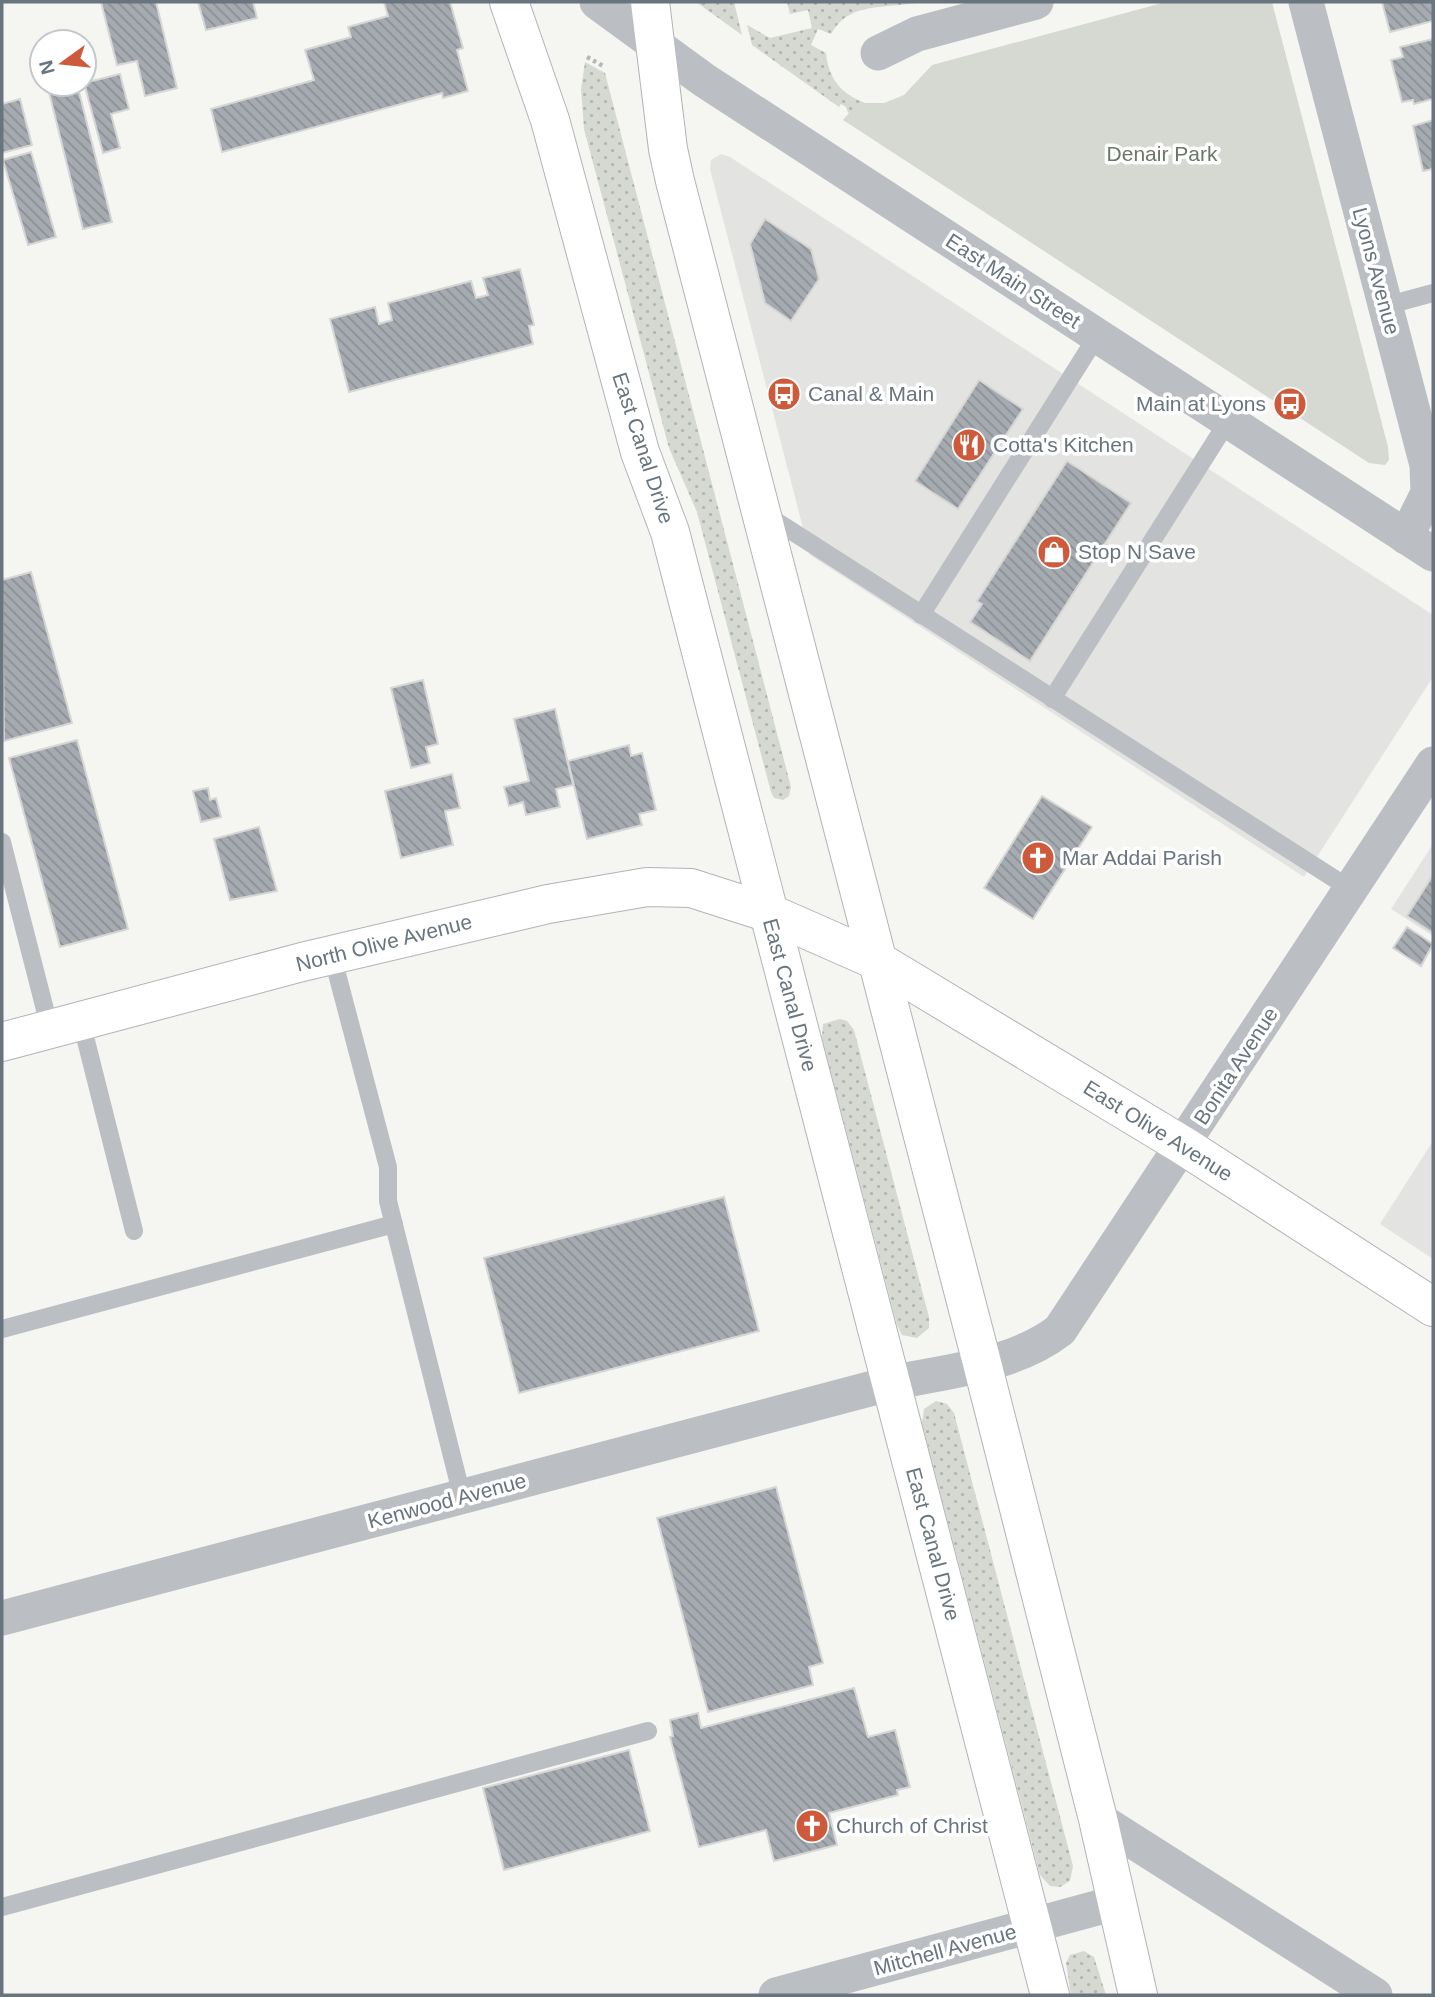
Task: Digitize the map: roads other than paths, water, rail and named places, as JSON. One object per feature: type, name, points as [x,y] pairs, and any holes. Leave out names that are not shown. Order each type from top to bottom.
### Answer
[{"type":"main road","name":"East Canal Drive","points":[[509,2],[550,120],[640,452],[670,532],[1050,1995]]},
{"type":"main road","points":[[650,2],[670,159],[982,1363],[1098,1819],[1138,1995]]},
{"type":"main road","name":"North Olive Avenue","points":[[2,1042],[332,955],[548,904],[647,887],[681,886],[706,891],[769,913],[878,961]]},
{"type":"main road","name":"East Olive Avenue","points":[[878,961],[1184,1146],[1433,1307]]},
{"type":"street","name":"East Main Street","points":[[597,2],[655,44],[1097,336],[1420,545]]},
{"type":"street","points":[[878,53],[917,34],[995,7],[1036,2]]},
{"type":"street","name":"Lyons Avenue","points":[[1306,2],[1429,477],[1420,545]]},
{"type":"street","name":"Bonita Avenue","points":[[892,1383],[1029,1350],[1060,1330],[1184,1146],[1433,764]]},
{"type":"street","name":"Kenwood Avenue","points":[[2,1618],[892,1383]]},
{"type":"street","points":[[1098,1819],[1375,1995]]},
{"type":"street","name":"Mitchell Avenue","points":[[776,1995],[1115,1903]]},
{"type":"lane","points":[[1385,306],[1433,293]]},
{"type":"lane","points":[[921,615],[1097,336]]},
{"type":"lane","points":[[1052,699],[1228,421]]},
{"type":"lane","points":[[761,512],[1352,890]]},
{"type":"lane","points":[[2,842],[134,1231]]},
{"type":"lane","points":[[332,955],[387,1167],[388,1201],[462,1496]]},
{"type":"lane","points":[[2,1329],[394,1224]]},
{"type":"lane","points":[[2,1907],[648,1731]]},
{"type":"place","name":"Canal & Main","points":[[784,394]]},
{"type":"place","name":"Main at Lyons","points":[[1290,404]]},
{"type":"place","name":"Cotta's Kitchen","points":[[969,445]]},
{"type":"place","name":"Stop N Save","points":[[1054,552]]},
{"type":"place","name":"Mar Addai Parish","points":[[1038,858]]},
{"type":"place","name":"Church of Christ","points":[[812,1826]]},
{"type":"park label","name":"Denair Park","points":[[1162,154]]}]
